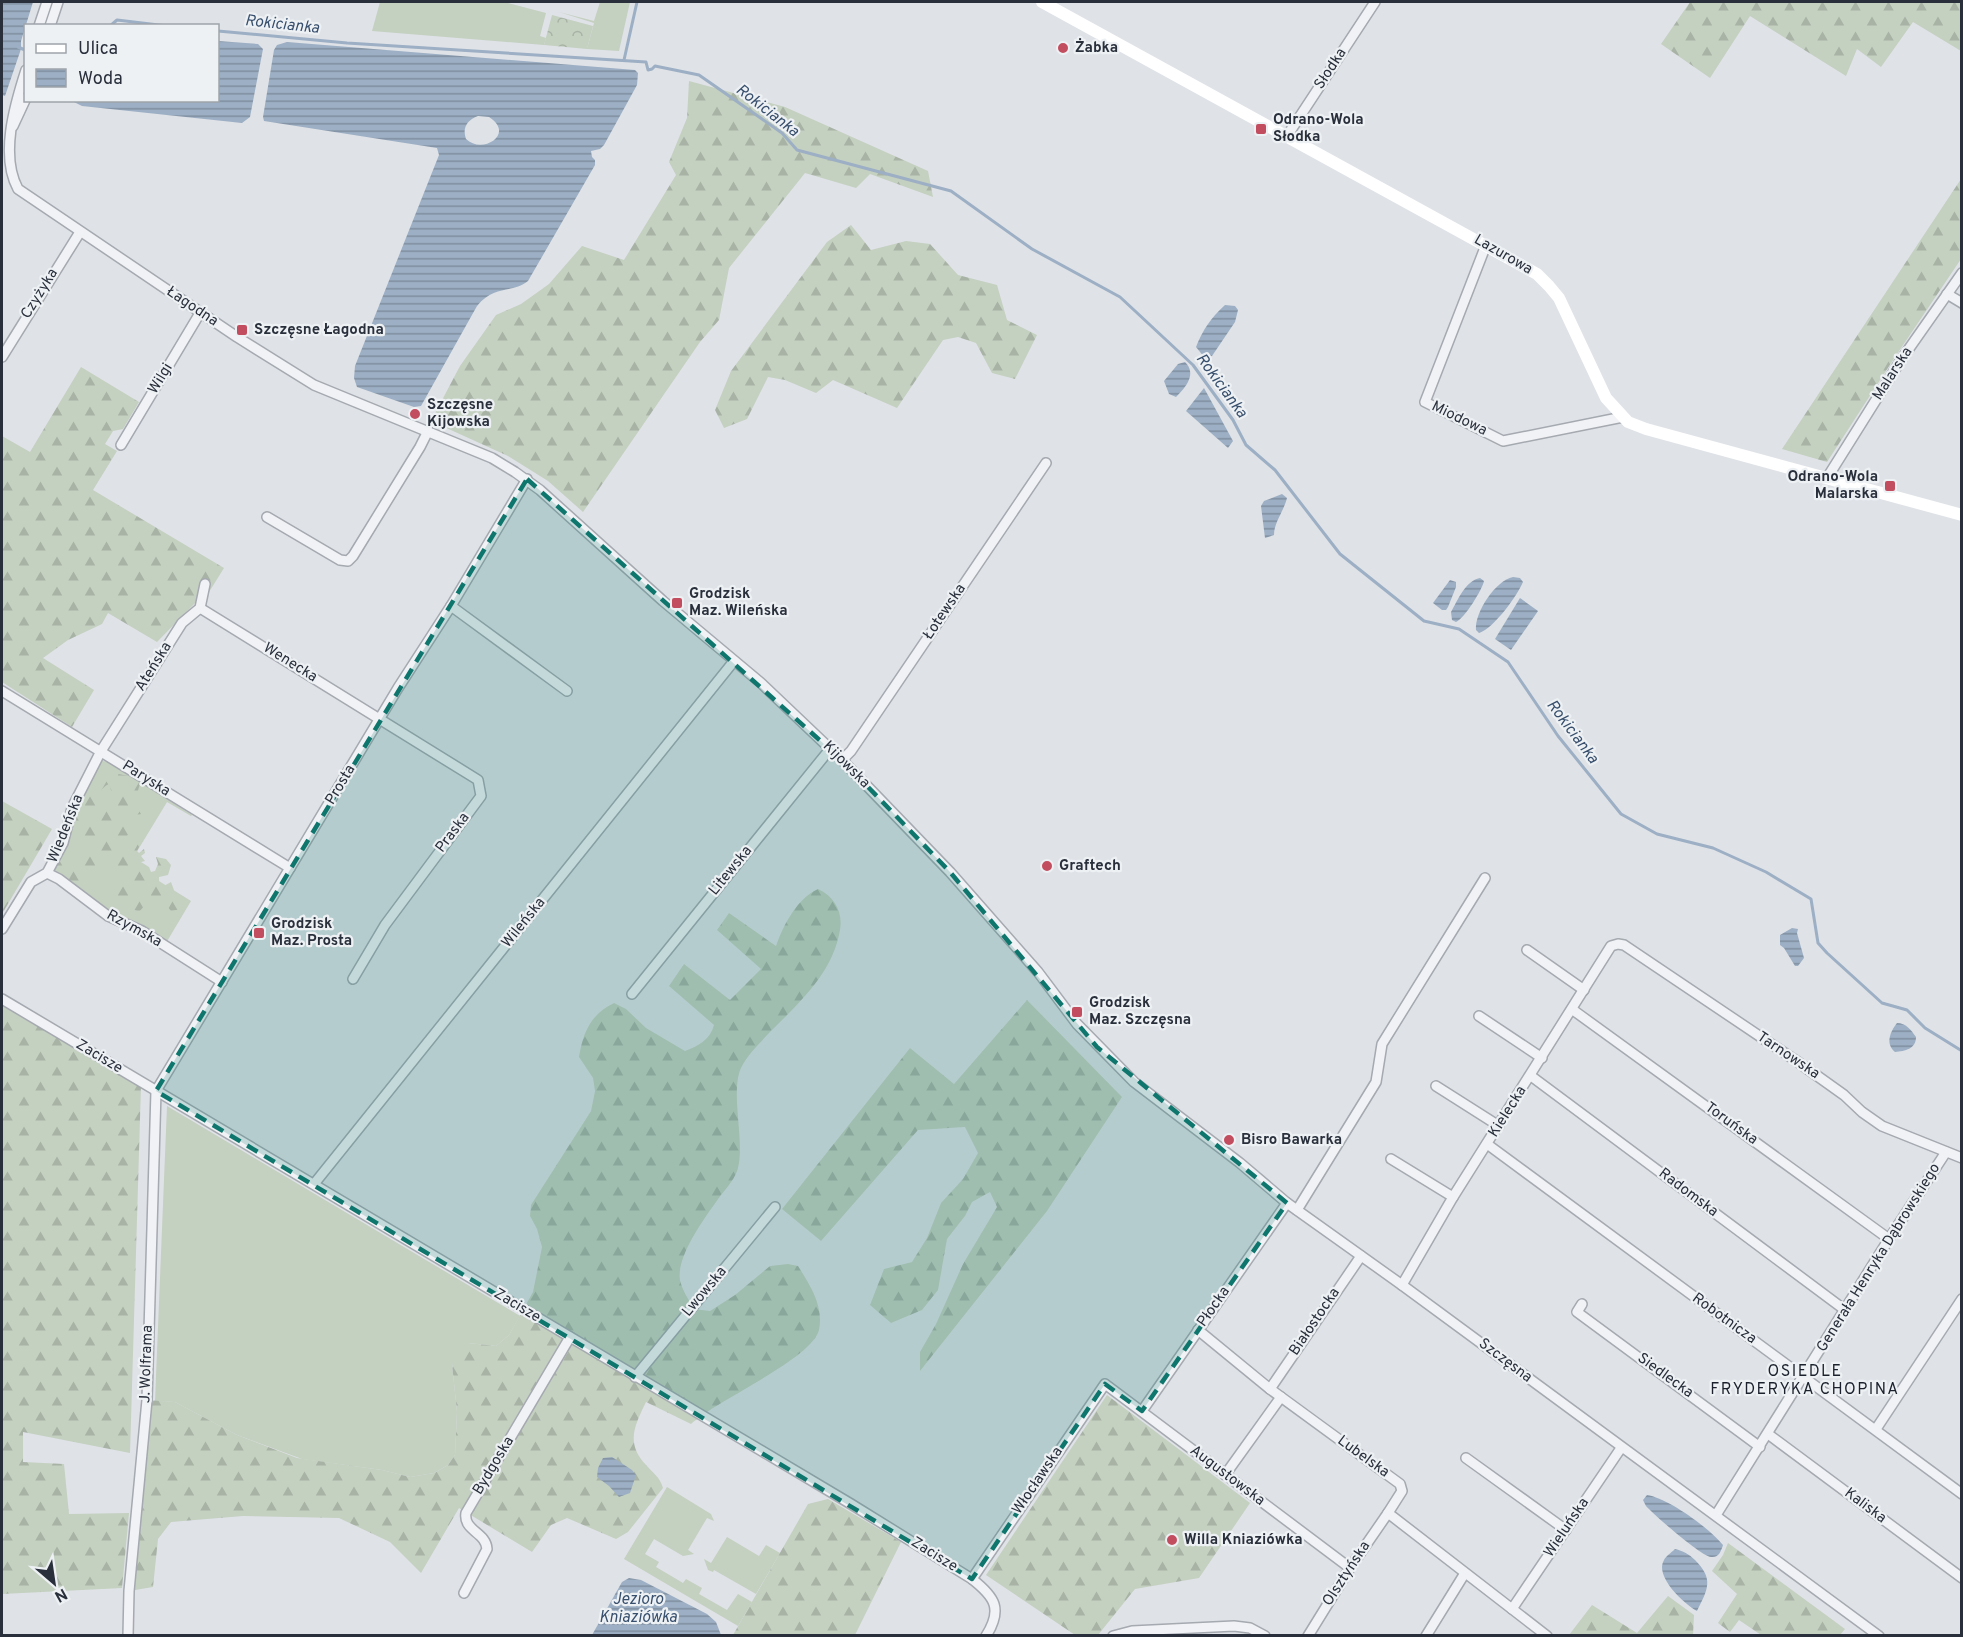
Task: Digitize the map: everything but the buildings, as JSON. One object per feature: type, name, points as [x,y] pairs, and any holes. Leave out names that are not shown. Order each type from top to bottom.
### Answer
[{"type":"street","points":[[40,24],[47,2]]},
{"type":"street","points":[[51,24],[58,2]]},
{"type":"street","name":"Lazurowa","points":[[1042,2],[1537,274],[1550,286],[1567,313],[1606,398],[1623,417],[1635,425],[1962,515]]},
{"type":"street","name":"Słodka","points":[[1287,136],[1374,2]]},
{"type":"street","name":"Łagodna","points":[[24,76],[2,153],[9,184],[200,313],[314,385],[492,458],[527,479]]},
{"type":"street","name":"Łagodna","points":[[5,138],[12,129],[24,102]]},
{"type":"street","name":"Czyżyka","points":[[2,357],[80,231]]},
{"type":"street","name":"Miodowa","points":[[1486,245],[1425,402],[1503,441],[1623,417]]},
{"type":"street","name":"Malarska","points":[[1827,478],[1901,360],[1962,273]]},
{"type":"street","points":[[1947,294],[1962,303]]},
{"type":"street","name":"Wilgi","points":[[121,445],[200,313]]},
{"type":"street","points":[[267,517],[340,560],[348,561],[428,431]]},
{"type":"street","name":"Łotewska","points":[[842,760],[851,751],[1046,463]]},
{"type":"street","name":"Prosta","points":[[156,1091],[398,688],[451,606],[527,479]]},
{"type":"street","name":"Kijowska","points":[[527,479],[761,683],[842,760],[950,872],[1038,972],[1077,1024],[1134,1082]]},
{"type":"street","points":[[200,608],[206,584]]},
{"type":"street","points":[[451,606],[567,692]]},
{"type":"street","name":"Wenecka","points":[[200,608],[381,719]]},
{"type":"street","name":"Ateńska","points":[[101,751],[182,623],[200,608]]},
{"type":"street","name":"Wileńska","points":[[314,1184],[734,661]]},
{"type":"street","name":"Paryska","points":[[2,691],[290,868]]},
{"type":"street","name":"Praska","points":[[352,979],[385,925],[481,796],[478,780],[381,719]]},
{"type":"street","name":"Litewska","points":[[632,994],[830,749]]},
{"type":"street","name":"Wiedeńska","points":[[2,929],[31,882],[47,873],[63,843],[72,808],[101,751]]},
{"type":"street","name":"Rzymska","points":[[47,873],[68,885],[108,916],[142,931],[222,982]]},
{"type":"street","points":[[1297,1210],[1376,1082],[1382,1044],[1485,878]]},
{"type":"street","name":"Kielecka","points":[[1402,1285],[1453,1197],[1573,1010],[1611,946],[1618,944]]},
{"type":"street","name":"Tarnowska","points":[[1618,944],[1624,945],[1796,1060],[1844,1095],[1872,1120],[1962,1158]]},
{"type":"street","points":[[1527,950],[1584,990]]},
{"type":"street","name":"Zacisze","points":[[2,999],[851,1504],[972,1579],[987,1593],[994,1606],[995,1621],[986,1635]]},
{"type":"street","name":"Toruńska","points":[[1573,1010],[1889,1239]]},
{"type":"street","points":[[1479,1016],[1542,1058]]},
{"type":"street","name":"Radomska","points":[[1531,1076],[1845,1310]]},
{"type":"street","name":"Szczęsna","points":[[1134,1082],[1240,1163],[1287,1203],[1879,1635]]},
{"type":"street","points":[[1436,1086],[1499,1126]]},
{"type":"street","name":"J. Wolframa","points":[[128,1635],[129,1591],[147,1400],[156,1091]]},
{"type":"street","name":"Robotnicza","points":[[1488,1144],[1962,1494]]},
{"type":"street","name":"Generała Henryka Dąbrowskiego","points":[[1716,1515],[1946,1152]]},
{"type":"street","points":[[1391,1159],[1453,1197]]},
{"type":"street","name":"Płocka","points":[[1142,1411],[1287,1203]]},
{"type":"street","name":"Lwowska","points":[[635,1377],[775,1207]]},
{"type":"street","name":"Białostocka","points":[[1270,1389],[1360,1256]]},
{"type":"street","points":[[1876,1429],[1962,1299]]},
{"type":"street","name":"Siedlecka","points":[[1582,1304],[1577,1312],[1760,1447]]},
{"type":"street","name":"Lubelska","points":[[1198,1330],[1270,1389],[1400,1484],[1402,1491],[1388,1513]]},
{"type":"street","name":"Bydgoska","points":[[464,1593],[487,1549],[485,1541],[468,1527],[465,1519],[466,1513],[570,1337]]},
{"type":"street","name":"Augustowska","points":[[1105,1384],[1350,1568]]},
{"type":"street","name":"Włocławska","points":[[972,1579],[1105,1384]]},
{"type":"street","points":[[1225,1475],[1281,1397]]},
{"type":"street","name":"Kaliska","points":[[1768,1434],[1962,1578]]},
{"type":"street","name":"Wieluńska","points":[[1512,1609],[1621,1448]]},
{"type":"street","points":[[1466,1458],[1566,1530]]},
{"type":"street","points":[[1388,1513],[1547,1635]]},
{"type":"street","name":"Olsztyńska","points":[[1308,1635],[1388,1513]]},
{"type":"street","points":[[1426,1635],[1465,1573]]},
{"type":"street","points":[[1113,1635],[1132,1631],[1234,1626],[1250,1628],[1265,1635]]},
{"type":"highlighted area","points":[[527,479],[842,760],[950,872],[1097,1047],[1287,1203],[1142,1411],[1105,1384],[972,1579],[156,1091]]},
{"type":"green space","points":[[380,2],[504,2],[546,13],[540,36],[546,38],[544,45],[372,31]]},
{"type":"green space","points":[[600,2],[630,2],[619,51],[587,49],[594,23],[559,12],[594,21]]},
{"type":"green space","points":[[1690,2],[1961,2],[1961,51],[1913,22],[1881,67],[1857,49],[1846,76],[1750,16],[1710,78],[1661,44]]},
{"type":"green space","points":[[552,15],[593,26],[587,49],[544,45]]},
{"type":"green space","points":[[689,81],[785,107],[928,171],[933,197],[870,174],[856,188],[805,173],[729,268],[719,320],[700,342],[583,512],[548,481],[508,456],[431,421],[460,366],[496,315],[521,304],[549,284],[582,246],[624,260],[676,175],[669,162],[687,118]]},
{"type":"green space","points":[[1961,179],[1961,259],[1827,462],[1782,449]]},
{"type":"green space","points":[[851,225],[871,250],[906,241],[930,244],[958,275],[997,285],[1007,320],[1037,335],[1015,379],[992,373],[976,343],[958,337],[943,340],[897,408],[833,380],[816,393],[785,380],[768,377],[747,419],[724,428],[715,410],[731,371],[827,242]]},
{"type":"green space","points":[[81,367],[139,402],[123,429],[113,431],[105,444],[117,451],[93,490],[224,568],[209,592],[196,602],[157,642],[108,613],[102,624],[68,640],[43,658],[94,690],[72,727],[2,682],[2,436],[30,452]]},
{"type":"green space","points":[[107,762],[192,815],[167,802],[130,863],[191,901],[166,943],[118,918],[54,872],[53,868],[80,796]]},
{"type":"green space","points":[[110,762],[113,773],[129,776],[140,784],[135,800],[142,814],[134,815],[131,808],[124,807],[121,812],[124,815],[119,821],[125,824],[125,827],[131,826],[139,832],[139,838],[134,833],[132,837],[127,835],[128,839],[123,842],[132,849],[132,840],[137,843],[139,853],[144,849],[145,853],[141,856],[145,861],[141,862],[149,867],[151,872],[155,871],[158,864],[156,857],[166,859],[171,865],[168,875],[159,877],[159,883],[164,886],[171,882],[175,893],[184,897],[188,902],[186,908],[171,911],[163,901],[155,902],[151,896],[151,881],[136,884],[131,893],[145,905],[139,912],[133,909],[133,901],[125,904],[113,902],[112,899],[104,896],[107,889],[119,881],[126,883],[130,877],[114,872],[116,867],[109,859],[101,867],[104,871],[87,881],[88,887],[76,882],[67,884],[70,873],[64,871],[58,874],[56,867],[59,862],[69,860],[71,852],[82,856],[86,850],[81,843],[75,842],[75,839],[68,835],[74,816],[88,826],[93,824],[111,797],[109,784],[104,787],[96,802],[98,809],[94,814],[90,809],[83,807],[82,796],[85,785],[95,763]]},
{"type":"green space","points":[[2,801],[52,829],[2,914]]},
{"type":"green space","points":[[818,889],[829,896],[839,911],[841,923],[836,946],[822,974],[803,999],[754,1049],[741,1068],[737,1090],[740,1144],[738,1168],[688,1247],[680,1270],[680,1280],[694,1309],[710,1311],[735,1295],[770,1266],[788,1264],[798,1266],[818,1304],[819,1330],[799,1354],[691,1424],[646,1402],[638,1418],[634,1441],[640,1457],[658,1478],[663,1488],[628,1532],[616,1539],[567,1518],[551,1525],[532,1552],[459,1508],[421,1573],[390,1542],[339,1518],[243,1516],[171,1522],[158,1539],[153,1587],[129,1591],[147,1400],[175,1402],[237,1435],[297,1458],[382,1470],[410,1477],[434,1473],[448,1465],[455,1455],[457,1412],[452,1364],[456,1348],[468,1343],[496,1346],[509,1335],[533,1292],[542,1247],[537,1229],[530,1216],[531,1205],[591,1111],[595,1091],[593,1078],[579,1057],[589,1025],[599,1013],[614,1003],[626,1009],[646,1028],[685,1051],[699,1045],[710,1035],[714,1025],[669,986],[684,964],[730,1000],[761,969],[717,930],[729,913],[776,946],[797,906],[810,893]]},
{"type":"green space","points":[[1027,1000],[1122,1097],[1047,1211],[920,1371],[920,1352],[936,1324],[963,1264],[997,1207],[990,1192],[972,1202],[965,1216],[947,1239],[938,1290],[922,1310],[891,1323],[870,1305],[884,1269],[912,1262],[927,1238],[941,1203],[963,1179],[978,1153],[965,1127],[918,1130],[821,1241],[782,1209],[910,1048],[954,1084]]},
{"type":"green space","points":[[2,1003],[141,1085],[130,1453],[23,1432],[23,1462],[64,1464],[69,1514],[129,1513],[122,1588],[2,1594]]},
{"type":"green space","points":[[167,1106],[520,1316],[509,1335],[496,1346],[468,1343],[452,1364],[457,1412],[455,1455],[448,1465],[434,1473],[410,1477],[382,1470],[302,1459],[237,1435],[175,1402],[155,1401]]},
{"type":"green space","points":[[1107,1395],[1250,1503],[1199,1578],[1135,1589],[1098,1635],[1075,1635],[986,1575]]},
{"type":"green space","points":[[667,1487],[711,1514],[714,1521],[707,1518],[688,1550],[694,1554],[683,1556],[654,1539],[645,1554],[659,1562],[656,1567],[683,1583],[686,1579],[702,1588],[699,1594],[727,1610],[738,1594],[752,1602],[738,1626],[624,1559]]},
{"type":"green space","points":[[828,1499],[901,1542],[855,1635],[733,1635],[808,1504]]},
{"type":"green space","points":[[727,1537],[759,1556],[766,1545],[780,1553],[756,1594],[714,1570],[713,1572],[708,1570],[704,1559],[711,1563]]},
{"type":"green space","points":[[1728,1543],[1845,1629],[1840,1635],[1761,1635],[1739,1620],[1730,1632],[1718,1623],[1737,1594],[1712,1571]]},
{"type":"green space","points":[[1668,1596],[1694,1615],[1693,1635],[1569,1635],[1592,1605],[1637,1633]]},
{"type":"water","points":[[2,2],[33,2],[26,24],[24,24],[21,49],[5,96],[2,95]]},
{"type":"water","points":[[219,41],[258,44],[263,49],[250,117],[242,123],[82,106],[74,102],[219,102]]},
{"type":"water","points":[[287,42],[635,70],[638,73],[637,85],[604,145],[600,149],[591,151],[595,165],[528,281],[490,295],[477,306],[421,406],[414,407],[357,387],[354,378],[355,366],[439,155],[437,148],[264,121],[274,50],[277,45]],"holes":[[[478,116],[489,117],[496,123],[499,130],[494,140],[480,145],[466,139],[465,128],[468,122]]]},
{"type":"water","points":[[1225,305],[1235,306],[1238,310],[1235,322],[1212,356],[1204,357],[1196,347],[1208,324]]},
{"type":"water","points":[[1185,362],[1190,371],[1189,380],[1176,397],[1169,394],[1164,381],[1178,364]]},
{"type":"water","points":[[1204,388],[1233,441],[1228,448],[1186,411]]},
{"type":"water","points":[[1282,494],[1287,498],[1274,535],[1265,538],[1261,506],[1264,501]]},
{"type":"water","points":[[1480,578],[1484,581],[1473,603],[1460,619],[1456,622],[1452,620],[1451,612],[1463,592],[1470,583]]},
{"type":"water","points":[[1520,578],[1523,582],[1516,595],[1498,618],[1479,633],[1476,630],[1476,623],[1487,598],[1506,579]]},
{"type":"water","points":[[1450,580],[1456,582],[1456,587],[1448,607],[1442,610],[1433,603]]},
{"type":"water","points":[[1520,598],[1538,611],[1511,650],[1495,639]]},
{"type":"water","points":[[1792,928],[1798,929],[1804,958],[1798,966],[1795,966],[1780,945],[1780,935]]},
{"type":"water","points":[[1897,1023],[1910,1029],[1916,1041],[1912,1047],[1895,1052],[1889,1042],[1892,1030]]},
{"type":"water","points":[[612,1457],[636,1475],[630,1493],[619,1497],[597,1477],[603,1458]]},
{"type":"water","points":[[1647,1495],[1677,1508],[1708,1530],[1723,1545],[1719,1554],[1714,1557],[1706,1555],[1658,1518],[1643,1500]]},
{"type":"water","points":[[1675,1549],[1695,1560],[1705,1573],[1706,1590],[1697,1611],[1678,1596],[1663,1574],[1664,1560]]},
{"type":"water","name":"Jezioro Kniaziówka","points":[[629,1578],[641,1580],[707,1614],[716,1622],[721,1635],[592,1635],[622,1582]]},
{"type":"waterway","points":[[624,60],[637,2]]},
{"type":"waterway","name":"Rokicianka","points":[[112,24],[117,20],[150,24]]},
{"type":"waterway","name":"Rokicianka","points":[[219,31],[347,43],[646,62],[648,70],[655,66],[699,75],[782,133],[797,150],[951,191],[1032,249],[1120,297],[1193,365],[1233,420],[1246,445],[1275,470],[1340,554],[1424,621],[1459,629],[1508,662],[1558,736],[1621,814],[1657,834],[1713,848],[1766,872],[1811,899],[1818,943],[1827,953],[1882,1003],[1907,1010],[1925,1028],[1962,1051]]},
{"type":"waterway","name":"Rokicianka","points":[[18,47],[24,50]]},
{"type":"place","name":"Żabka","points":[[1063,48]]},
{"type":"place","name":"Odrano-Wola Słodka","points":[[1261,129]]},
{"type":"place","name":"Szczęsne Łagodna","points":[[242,330]]},
{"type":"place","name":"Szczęsne Kijowska","points":[[415,414]]},
{"type":"place","name":"Odrano-Wola Malarska","points":[[1890,486]]},
{"type":"place","name":"Grodzisk Maz. Wileńska","points":[[677,603]]},
{"type":"place","name":"Graftech","points":[[1047,866]]},
{"type":"place","name":"Grodzisk Maz. Prosta","points":[[259,933]]},
{"type":"place","name":"Grodzisk Maz. Szczęsna","points":[[1077,1012]]},
{"type":"place","name":"Bisro Bawarka","points":[[1229,1140]]},
{"type":"place","name":"Willa Kniaziówka","points":[[1172,1540]]},
{"type":"district","name":"OSIEDLE FRYDERYKA CHOPINA","points":[[1805,1381]]}]
